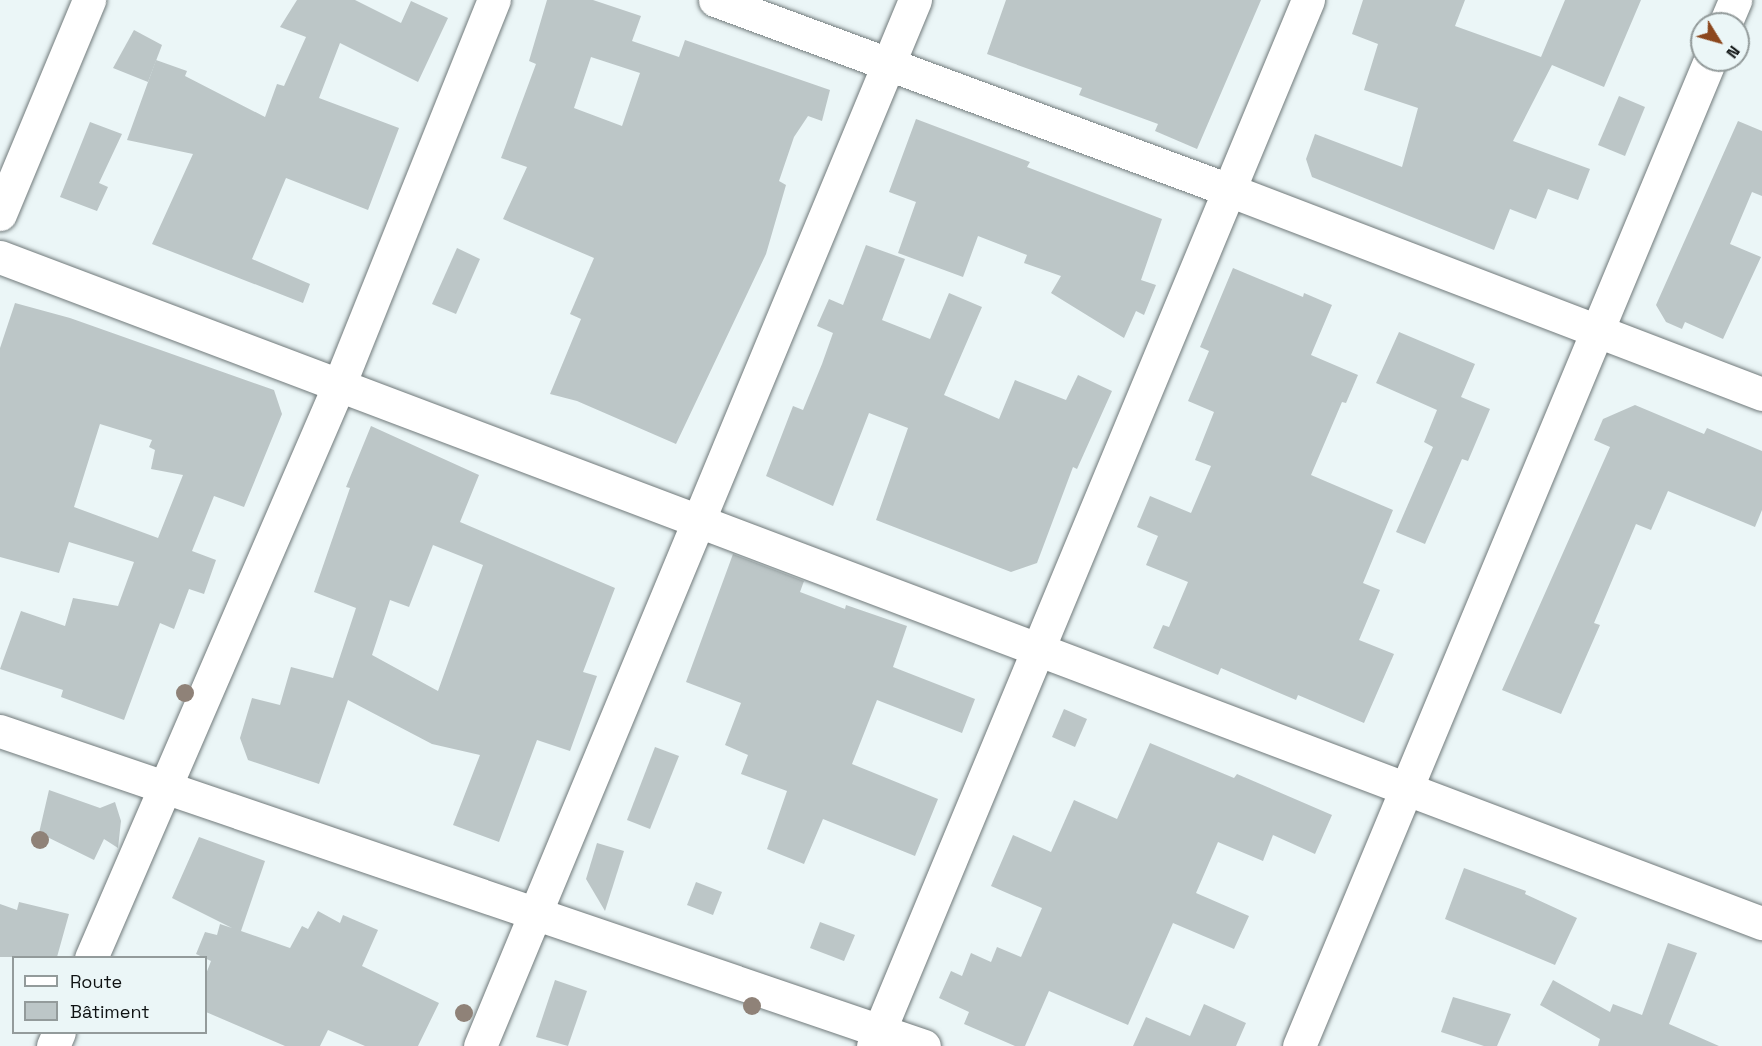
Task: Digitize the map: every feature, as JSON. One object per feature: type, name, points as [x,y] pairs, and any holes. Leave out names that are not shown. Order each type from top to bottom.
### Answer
[{"type":"street","points":[[0,214],[89,0]]},
{"type":"street","points":[[91,956],[339,385],[494,0]]},
{"type":"street","points":[[715,0],[1229,190],[1762,394]]},
{"type":"street","points":[[480,1046],[915,0]]},
{"type":"street","points":[[876,1038],[1308,0]]},
{"type":"street","points":[[1299,1046],[1705,72]]},
{"type":"street","points":[[0,257],[1762,923]]},
{"type":"street","points":[[0,731],[535,913],[876,1038],[924,1046]]},
{"type":"building","points":[[297,0],[355,0],[401,23],[411,1],[448,18],[418,82],[340,43],[319,98],[399,128],[368,210],[286,178],[252,259],[310,284],[303,303],[152,244],[193,154],[127,140],[156,60],[187,71],[185,76],[265,117],[277,84],[284,86],[306,37],[280,27]]},
{"type":"building","points":[[547,0],[593,0],[641,16],[632,41],[679,57],[685,40],[830,90],[822,121],[808,116],[794,137],[779,181],[786,185],[766,254],[676,444],[577,401],[550,394],[581,319],[570,314],[594,258],[503,219],[527,167],[501,158],[536,64],[529,61]],"holes":[[[591,57],[640,73],[622,126],[574,108]]]},
{"type":"building","points":[[1006,0],[1261,0],[1197,149],[1155,131],[1158,124],[1079,95],[1082,88],[987,54]]},
{"type":"building","points":[[1363,0],[1465,0],[1455,26],[1541,57],[1565,0],[1641,0],[1604,87],[1552,65],[1513,141],[1590,169],[1578,200],[1548,189],[1536,219],[1510,209],[1494,250],[1312,177],[1306,159],[1315,134],[1402,167],[1418,108],[1364,90],[1378,44],[1352,34]]},
{"type":"building","points":[[134,30],[162,45],[148,82],[113,68]]},
{"type":"building","points":[[1619,96],[1645,107],[1625,156],[1598,145]]},
{"type":"building","points":[[916,119],[1030,162],[1027,167],[1162,219],[1141,280],[1156,285],[1144,315],[1136,311],[1124,338],[1051,293],[1061,276],[1024,263],[1027,255],[978,236],[963,277],[898,253],[916,202],[889,192]]},
{"type":"building","points":[[1738,121],[1762,131],[1762,196],[1752,192],[1730,244],[1761,257],[1723,339],[1685,322],[1682,329],[1666,322],[1656,305]]},
{"type":"building","points":[[90,122],[122,134],[99,183],[108,187],[97,211],[60,197]]},
{"type":"building","points":[[866,245],[905,259],[882,320],[930,339],[949,293],[982,307],[944,395],[999,419],[1015,380],[1066,400],[1078,375],[1112,391],[1077,469],[1073,467],[1037,563],[1011,572],[876,520],[908,428],[869,413],[833,506],[766,476],[793,406],[803,410],[833,333],[817,326],[829,299],[843,305]]},
{"type":"building","points":[[457,248],[480,259],[456,314],[432,304]]},
{"type":"building","points":[[1233,268],[1303,297],[1304,293],[1332,305],[1311,355],[1358,375],[1346,403],[1342,402],[1311,475],[1393,510],[1363,583],[1380,590],[1359,640],[1394,654],[1364,723],[1298,695],[1296,700],[1221,668],[1218,675],[1153,648],[1163,625],[1169,627],[1188,582],[1146,565],[1158,536],[1137,527],[1150,496],[1191,513],[1211,466],[1195,460],[1214,412],[1188,401],[1209,351],[1200,347]]},
{"type":"building","points":[[15,303],[70,318],[274,390],[282,414],[244,507],[214,496],[192,551],[216,560],[204,594],[189,589],[174,629],[160,623],[124,720],[61,697],[63,690],[0,669],[21,611],[65,626],[73,598],[118,606],[134,562],[69,542],[59,573],[0,557],[0,348]],"holes":[[[100,424],[152,440],[149,447],[155,450],[151,469],[183,475],[158,538],[74,507]]]},
{"type":"building","points":[[1399,332],[1475,364],[1461,397],[1490,409],[1468,461],[1462,459],[1425,544],[1396,532],[1433,447],[1424,442],[1437,410],[1376,383]]},
{"type":"building","points":[[1635,405],[1704,434],[1707,428],[1762,451],[1762,510],[1755,527],[1668,491],[1651,530],[1636,524],[1594,623],[1600,625],[1561,714],[1502,690],[1610,447],[1594,440],[1603,419]]},
{"type":"building","points":[[371,426],[479,475],[460,522],[615,588],[583,672],[597,676],[570,751],[537,740],[499,842],[453,825],[480,755],[432,744],[348,700],[319,784],[248,760],[240,738],[252,698],[280,705],[291,667],[333,678],[356,608],[314,592],[350,488],[346,487]],"holes":[[[433,545],[483,565],[438,691],[372,655],[390,600],[409,607]]]},
{"type":"building","points":[[733,554],[804,581],[800,592],[845,609],[846,605],[907,626],[893,667],[975,699],[962,733],[877,700],[852,764],[938,799],[915,856],[823,819],[804,864],[767,849],[787,791],[741,774],[748,755],[725,745],[741,703],[686,682]]},
{"type":"building","points":[[1064,709],[1087,719],[1075,747],[1052,737]]},
{"type":"building","points":[[1150,743],[1234,778],[1237,774],[1332,815],[1315,854],[1273,835],[1263,861],[1218,842],[1196,893],[1249,916],[1234,949],[1173,923],[1128,1025],[1049,991],[1025,1046],[1015,1046],[964,1024],[969,1012],[939,998],[951,971],[962,976],[971,953],[991,962],[997,947],[1021,957],[1042,908],[991,886],[1013,835],[1051,852],[1074,800],[1117,819]]},
{"type":"building","points":[[655,747],[679,756],[650,829],[627,820]]},
{"type":"building","points":[[49,790],[100,808],[115,802],[121,821],[118,848],[104,839],[94,860],[39,833]]},
{"type":"building","points":[[199,837],[265,861],[241,931],[290,948],[302,926],[308,929],[318,911],[340,923],[343,915],[378,930],[362,966],[439,1003],[418,1046],[365,1046],[328,1030],[320,1046],[285,1046],[207,1012],[207,971],[211,961],[207,959],[207,956],[196,954],[205,932],[217,935],[220,924],[232,928],[172,898]]},
{"type":"building","points":[[597,843],[624,851],[605,911],[586,879]]},
{"type":"building","points":[[1464,868],[1526,891],[1525,894],[1577,918],[1555,965],[1445,919]]},
{"type":"building","points":[[696,882],[722,892],[713,915],[687,905]]},
{"type":"building","points":[[19,902],[69,914],[57,956],[0,957],[0,904],[17,910]]},
{"type":"building","points":[[820,922],[855,935],[844,961],[810,948]]},
{"type":"building","points":[[1668,943],[1697,953],[1669,1024],[1719,1046],[1598,1046],[1600,1039],[1540,1005],[1553,980],[1610,1012],[1613,1004],[1642,1015]]},
{"type":"building","points":[[555,980],[587,991],[568,1046],[536,1037]]},
{"type":"building","points":[[1453,997],[1511,1014],[1497,1046],[1484,1046],[1441,1032]]},
{"type":"building","points":[[1204,1004],[1246,1023],[1236,1046],[1133,1046],[1146,1017],[1190,1036]]}]
